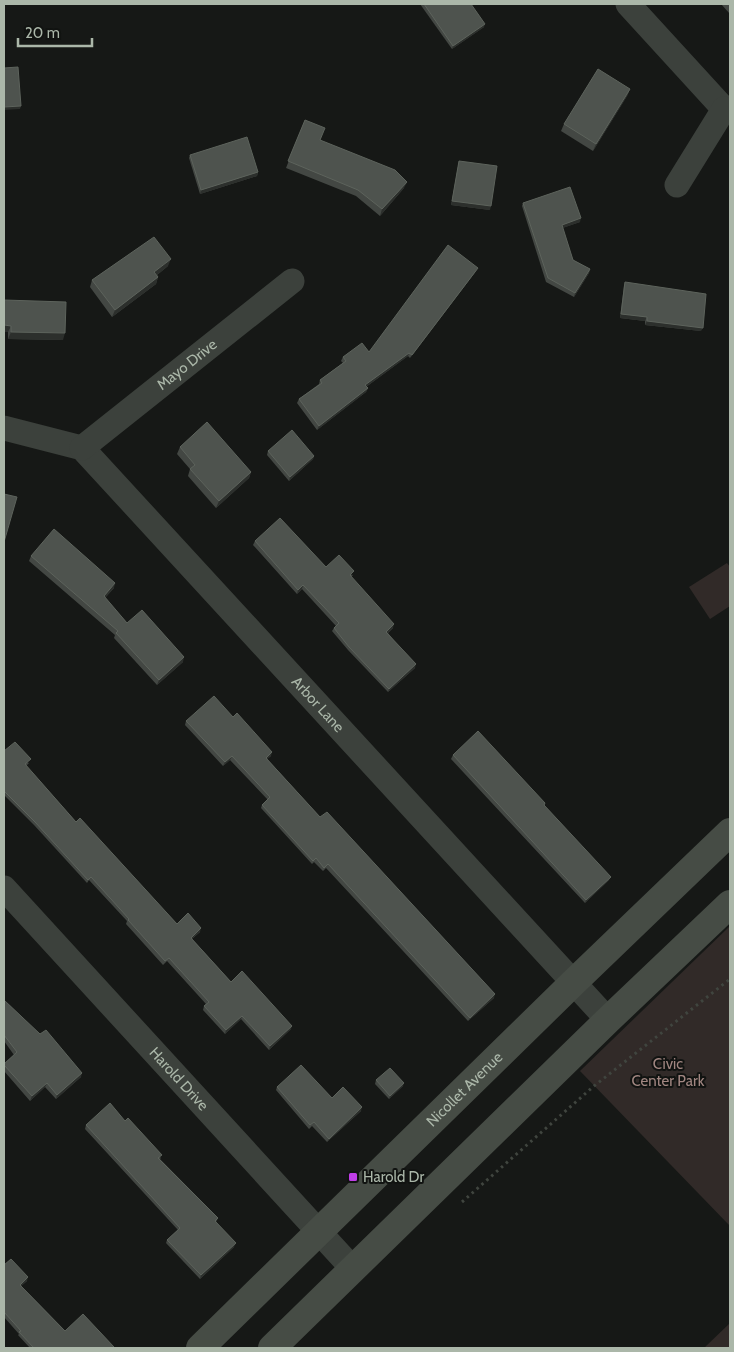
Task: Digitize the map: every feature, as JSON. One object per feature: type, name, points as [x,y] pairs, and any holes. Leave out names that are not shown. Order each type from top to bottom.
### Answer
[{"type":"main road","name":"Nicollet Avenue","points":[[200,1348],[318,1231],[730,832]]},
{"type":"main road","points":[[272,1348],[608,1020],[730,904]]},
{"type":"street","points":[[628,4],[727,109],[677,186]]},
{"type":"street","name":"Mayo Drive","points":[[82,448],[292,281]]},
{"type":"street","points":[[4,428],[82,448]]},
{"type":"street","name":"Arbor Lane","points":[[82,448],[608,1020]]},
{"type":"street","name":"Harold Drive","points":[[4,888],[353,1269]]},
{"type":"path","points":[[462,1202],[594,1086],[730,978]]},
{"type":"green space","points":[[727,563],[730,567],[730,606],[710,619],[689,587]]},
{"type":"green space","name":"Civic Center Park","points":[[730,926],[730,1226],[580,1071]]},
{"type":"green space","points":[[730,1323],[730,1348],[704,1348]]},
{"type":"building","points":[[424,4],[471,4],[485,24],[453,46]]},
{"type":"building","points":[[18,67],[21,106],[4,107],[4,68]]},
{"type":"building","points":[[598,69],[630,89],[596,144],[564,124]]},
{"type":"building","points":[[305,120],[325,128],[320,140],[395,170],[407,182],[382,209],[358,190],[288,161]]},
{"type":"building","points":[[247,137],[258,172],[201,190],[190,155]]},
{"type":"building","points":[[459,161],[497,166],[491,206],[452,201]]},
{"type":"building","points":[[570,187],[581,218],[562,225],[573,260],[590,269],[575,293],[548,278],[523,203]]},
{"type":"building","points":[[154,237],[171,259],[154,272],[158,277],[115,310],[92,280]]},
{"type":"building","points":[[448,245],[478,268],[412,355],[409,353],[365,385],[368,388],[319,426],[299,399],[322,383],[320,380],[346,361],[343,357],[362,343],[369,352]]},
{"type":"building","points":[[625,282],[706,294],[703,328],[647,321],[647,317],[621,314]]},
{"type":"building","points":[[4,300],[66,302],[65,333],[11,332],[11,326],[4,325]]},
{"type":"building","points":[[207,422],[251,472],[219,501],[190,469],[195,465],[180,447]]},
{"type":"building","points":[[292,430],[314,456],[290,477],[268,451]]},
{"type":"building","points":[[4,494],[17,497],[4,542]]},
{"type":"building","points":[[280,518],[326,567],[339,555],[354,571],[350,575],[394,624],[386,632],[416,664],[389,689],[349,647],[334,628],[339,623],[303,585],[298,590],[255,541]]},
{"type":"building","points":[[54,529],[115,583],[104,596],[127,623],[142,610],[184,657],[159,680],[116,633],[118,631],[31,556]]},
{"type":"building","points":[[214,696],[233,717],[237,713],[272,752],[266,758],[320,817],[327,812],[495,994],[470,1018],[328,864],[324,868],[316,858],[313,861],[262,805],[270,797],[232,756],[225,762],[186,721]]},
{"type":"building","points":[[478,731],[611,877],[586,900],[453,755]]},
{"type":"building","points":[[15,742],[31,759],[25,764],[76,822],[80,818],[177,924],[188,913],[201,928],[191,938],[231,982],[242,971],[292,1026],[270,1046],[242,1016],[226,1030],[204,1006],[209,1002],[169,958],[165,961],[91,877],[88,880],[4,791],[4,751]]},
{"type":"building","points":[[4,1000],[40,1034],[46,1030],[82,1073],[57,1095],[47,1083],[32,1096],[4,1065],[17,1052],[4,1035]]},
{"type":"building","points":[[301,1065],[332,1098],[343,1087],[362,1107],[329,1139],[314,1122],[310,1125],[277,1087]]},
{"type":"building","points":[[390,1068],[404,1083],[390,1096],[376,1080]]},
{"type":"building","points":[[110,1103],[125,1121],[128,1118],[162,1155],[158,1158],[218,1218],[215,1221],[236,1243],[201,1275],[167,1240],[180,1228],[86,1125]]},
{"type":"building","points":[[11,1259],[28,1277],[20,1285],[65,1331],[83,1314],[114,1347],[34,1348],[4,1312],[4,1265]]},
{"type":"place","name":"Harold Dr","points":[[353,1177]]}]
